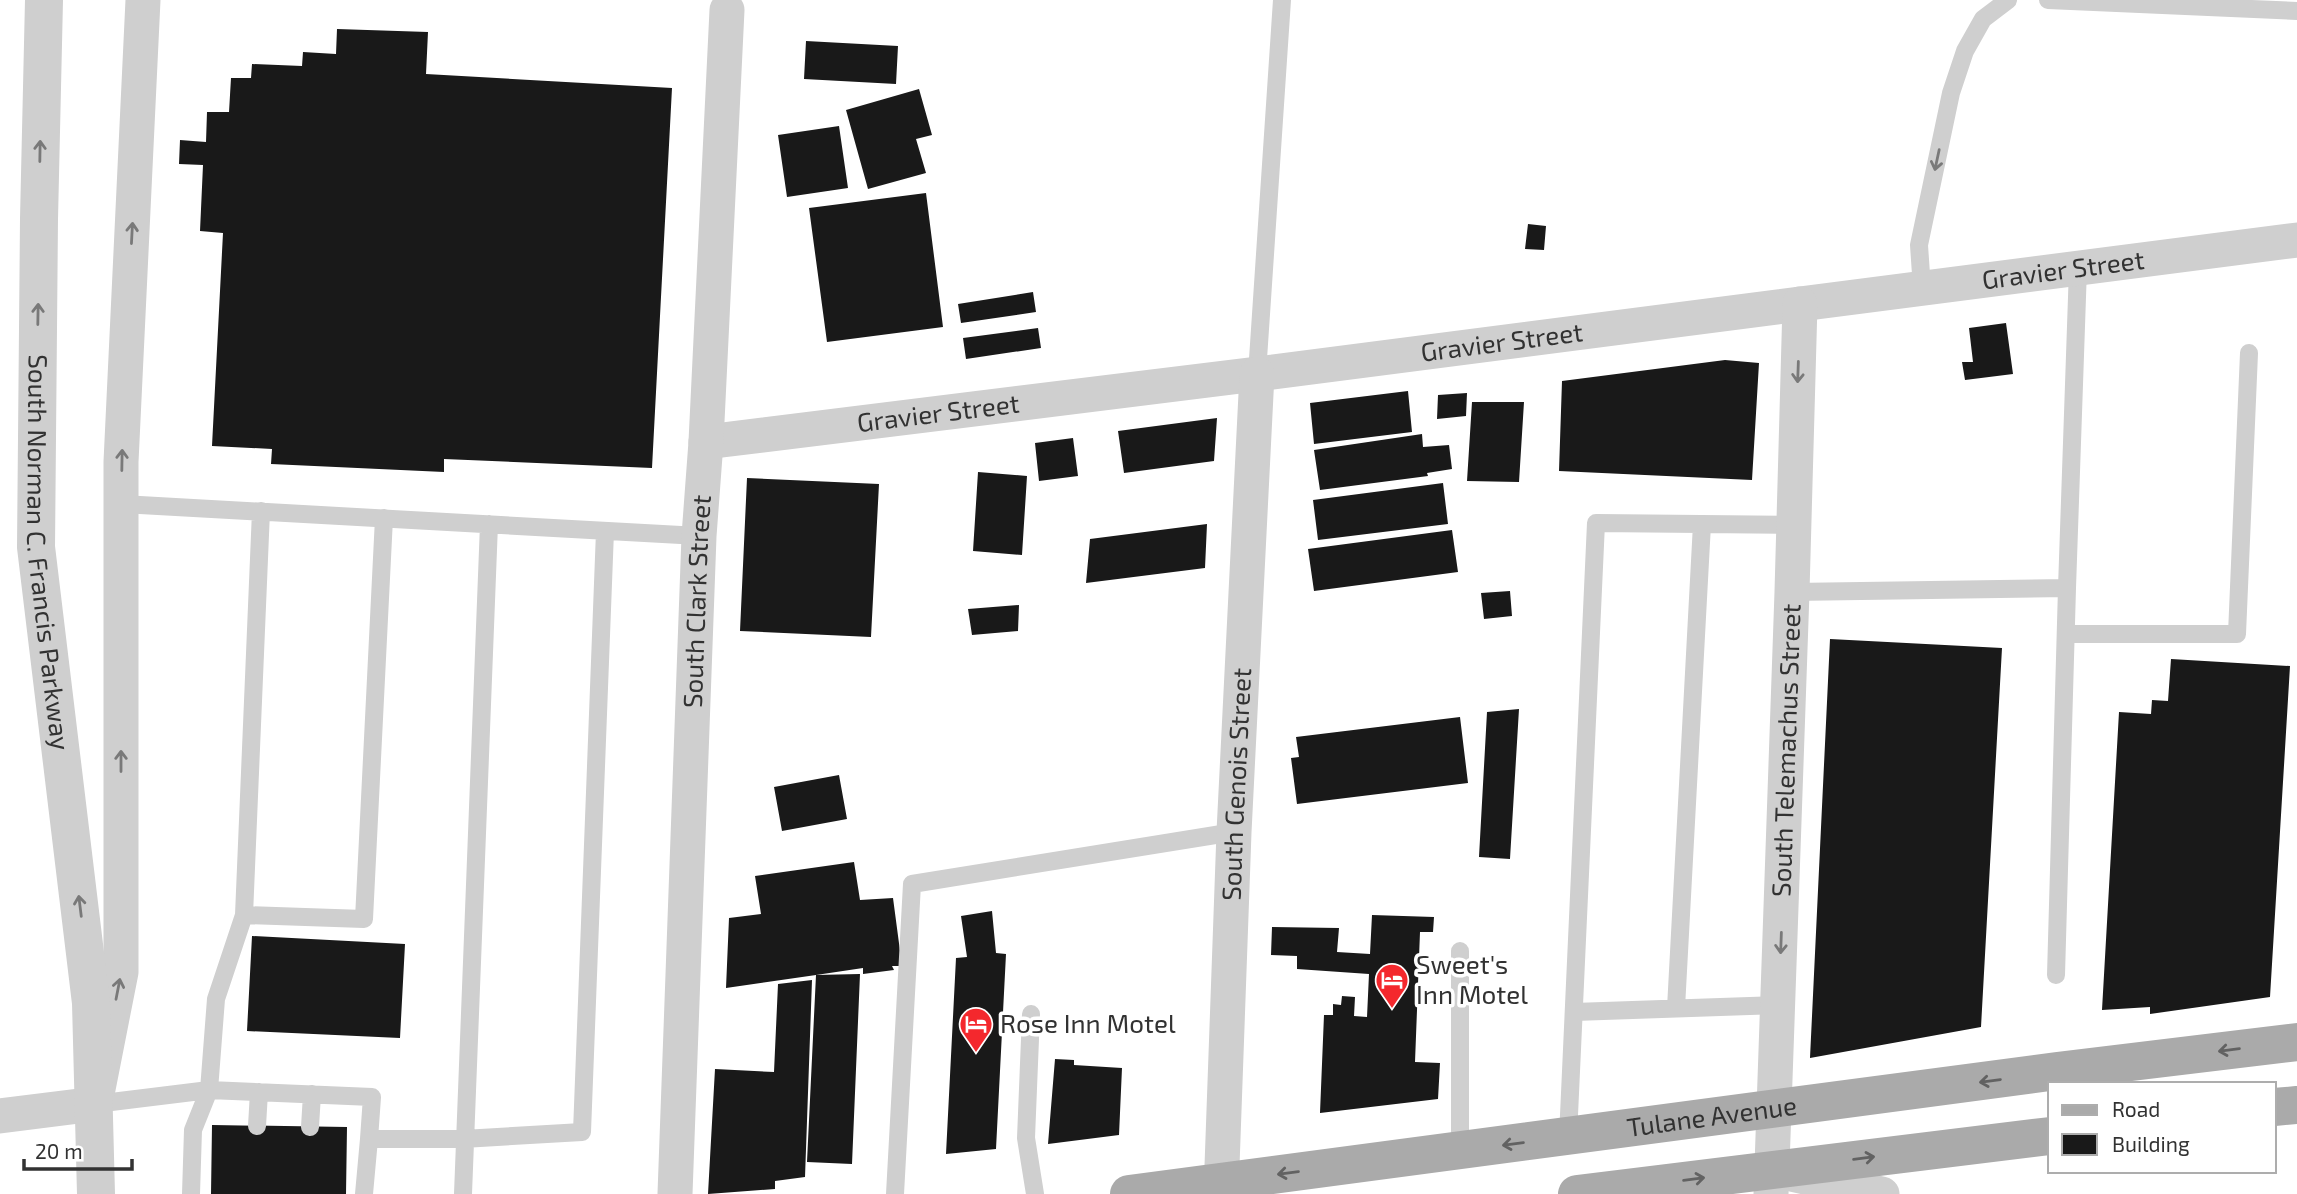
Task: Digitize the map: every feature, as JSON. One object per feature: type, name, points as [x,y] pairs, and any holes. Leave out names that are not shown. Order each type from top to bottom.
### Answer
[{"type":"main road","name":"Tulane Avenue","points":[[1129,1194],[1221,1188],[1460,1151],[2057,1071],[2297,1042]]},
{"type":"main road","points":[[2276,1107],[2297,1105]]},
{"type":"main road","points":[[1577,1194],[1772,1182],[2048,1136]]},
{"type":"street","name":"South Norman C. Francis Parkway","points":[[44,0],[36,547],[91,1003],[96,1194]]},
{"type":"street","name":"South Norman C. Francis Parkway","points":[[95,1104],[121,972],[121,462],[143,0]]},
{"type":"street","name":"South Clark Street","points":[[675,1194],[699,536],[727,10]]},
{"type":"street","name":"Gravier Street","points":[[706,442],[2297,240]]},
{"type":"street","name":"South Telemachus Street","points":[[1772,1182],[1800,304]]},
{"type":"street","name":"South Genois Street","points":[[1221,1188],[1234,832],[1257,374]]},
{"type":"street","points":[[0,1116],[95,1104]]},
{"type":"street","points":[[1772,1182],[1882,1194]]},
{"type":"lane","points":[[1257,374],[1282,0]]},
{"type":"lane","points":[[1922,289],[1919,245],[1951,93],[1965,51],[1983,19],[2008,0]]},
{"type":"lane","points":[[2048,0],[2297,11]]},
{"type":"lane","points":[[2056,975],[2078,268]]},
{"type":"lane","points":[[2066,634],[2237,634],[2249,354]]},
{"type":"lane","points":[[122,504],[699,536]]},
{"type":"lane","points":[[191,1194],[193,1130],[209,1090],[216,999],[244,915],[261,511]]},
{"type":"lane","points":[[244,915],[364,919],[384,518]]},
{"type":"lane","points":[[1568,1137],[1596,523],[1794,526]]},
{"type":"lane","points":[[463,1194],[463,1139],[489,524]]},
{"type":"lane","points":[[1676,1008],[1702,524]]},
{"type":"lane","points":[[369,1139],[463,1139],[582,1132],[605,531]]},
{"type":"lane","points":[[1792,592],[2067,589]]},
{"type":"lane","points":[[895,1194],[912,884],[1234,832]]},
{"type":"lane","points":[[1460,951],[1460,1151]]},
{"type":"lane","points":[[1574,1012],[1779,1005]]},
{"type":"lane","points":[[1031,1014],[1026,1138],[1035,1194]]},
{"type":"lane","points":[[95,1104],[209,1090],[372,1097],[364,1194]]},
{"type":"lane","points":[[257,1126],[259,1092]]},
{"type":"lane","points":[[310,1127],[312,1094]]},
{"type":"building","points":[[337,29],[428,32],[426,74],[672,88],[652,468],[444,459],[444,472],[271,464],[272,449],[212,446],[223,233],[200,231],[203,165],[179,164],[180,140],[206,142],[207,112],[229,112],[231,78],[251,78],[252,64],[302,66],[303,52],[336,54]]},
{"type":"building","points":[[806,41],[898,46],[896,84],[804,79]]},
{"type":"building","points":[[919,89],[932,135],[916,139],[926,173],[868,189],[846,110]]},
{"type":"building","points":[[839,126],[848,188],[787,197],[778,135]]},
{"type":"building","points":[[926,193],[943,327],[827,342],[809,208]]},
{"type":"building","points":[[1528,224],[1546,226],[1544,250],[1525,249]]},
{"type":"building","points":[[1033,292],[1036,312],[961,323],[958,304]]},
{"type":"building","points":[[2006,323],[2013,374],[1965,380],[1962,362],[1973,362],[1969,328]]},
{"type":"building","points":[[1038,328],[1041,348],[966,359],[963,338]]},
{"type":"building","points":[[1725,360],[1759,363],[1752,480],[1559,471],[1562,381]]},
{"type":"building","points":[[1408,391],[1412,432],[1314,444],[1310,403]]},
{"type":"building","points":[[1467,393],[1466,416],[1437,419],[1438,395]]},
{"type":"building","points":[[1472,402],[1524,402],[1519,482],[1467,481]]},
{"type":"building","points":[[1217,418],[1214,461],[1124,473],[1118,431]]},
{"type":"building","points":[[1422,434],[1423,447],[1449,445],[1452,469],[1427,473],[1428,476],[1320,490],[1314,450]]},
{"type":"building","points":[[1073,438],[1078,476],[1039,481],[1035,443]]},
{"type":"building","points":[[978,472],[1027,476],[1022,555],[973,551]]},
{"type":"building","points":[[747,478],[879,484],[871,637],[740,631]]},
{"type":"building","points":[[1443,483],[1448,524],[1318,540],[1313,500]]},
{"type":"building","points":[[1207,524],[1205,568],[1086,583],[1090,539]]},
{"type":"building","points":[[1452,530],[1458,572],[1314,591],[1308,549]]},
{"type":"building","points":[[1510,591],[1512,616],[1484,619],[1481,593]]},
{"type":"building","points":[[1019,605],[1018,631],[972,635],[968,609]]},
{"type":"building","points":[[1830,639],[2002,648],[1981,1027],[1810,1058]]},
{"type":"building","points":[[2171,659],[2290,666],[2270,997],[2150,1014],[2150,1007],[2102,1010],[2119,712],[2151,714],[2152,700],[2168,701]]},
{"type":"building","points":[[1519,709],[1510,859],[1479,857],[1487,712]]},
{"type":"building","points":[[1460,717],[1468,783],[1297,804],[1291,758],[1299,757],[1296,737]]},
{"type":"building","points":[[839,775],[847,819],[782,831],[774,787]]},
{"type":"building","points":[[854,862],[860,900],[893,898],[902,966],[892,966],[894,970],[863,974],[863,968],[726,988],[729,918],[761,914],[755,876]]},
{"type":"building","name":"Rose Inn Motel","points":[[992,911],[996,953],[1006,954],[996,1149],[946,1154],[956,958],[967,957],[961,916]]},
{"type":"building","name":"Sweet's Inn Motel","points":[[1372,915],[1434,917],[1433,932],[1420,932],[1415,1062],[1440,1063],[1438,1099],[1320,1113],[1324,1015],[1333,1015],[1333,1004],[1341,1005],[1342,996],[1355,997],[1354,1016],[1367,1017],[1369,974],[1297,969],[1297,956],[1271,955],[1272,927],[1339,928],[1337,952],[1370,954]]},
{"type":"building","points":[[252,936],[405,944],[400,1038],[247,1031]]},
{"type":"building","points":[[860,974],[852,1164],[807,1162],[816,975]]},
{"type":"building","points":[[812,980],[805,1177],[775,1181],[775,1189],[708,1194],[715,1069],[774,1072],[778,984]]},
{"type":"building","points":[[1055,1059],[1074,1060],[1074,1065],[1122,1068],[1119,1135],[1048,1144]]},
{"type":"building","points":[[212,1125],[347,1127],[346,1194],[211,1194]]},
{"type":"place","name":"Sweet's Inn Motel","points":[[1392,1010]]},
{"type":"place","name":"Rose Inn Motel","points":[[976,1054]]}]
